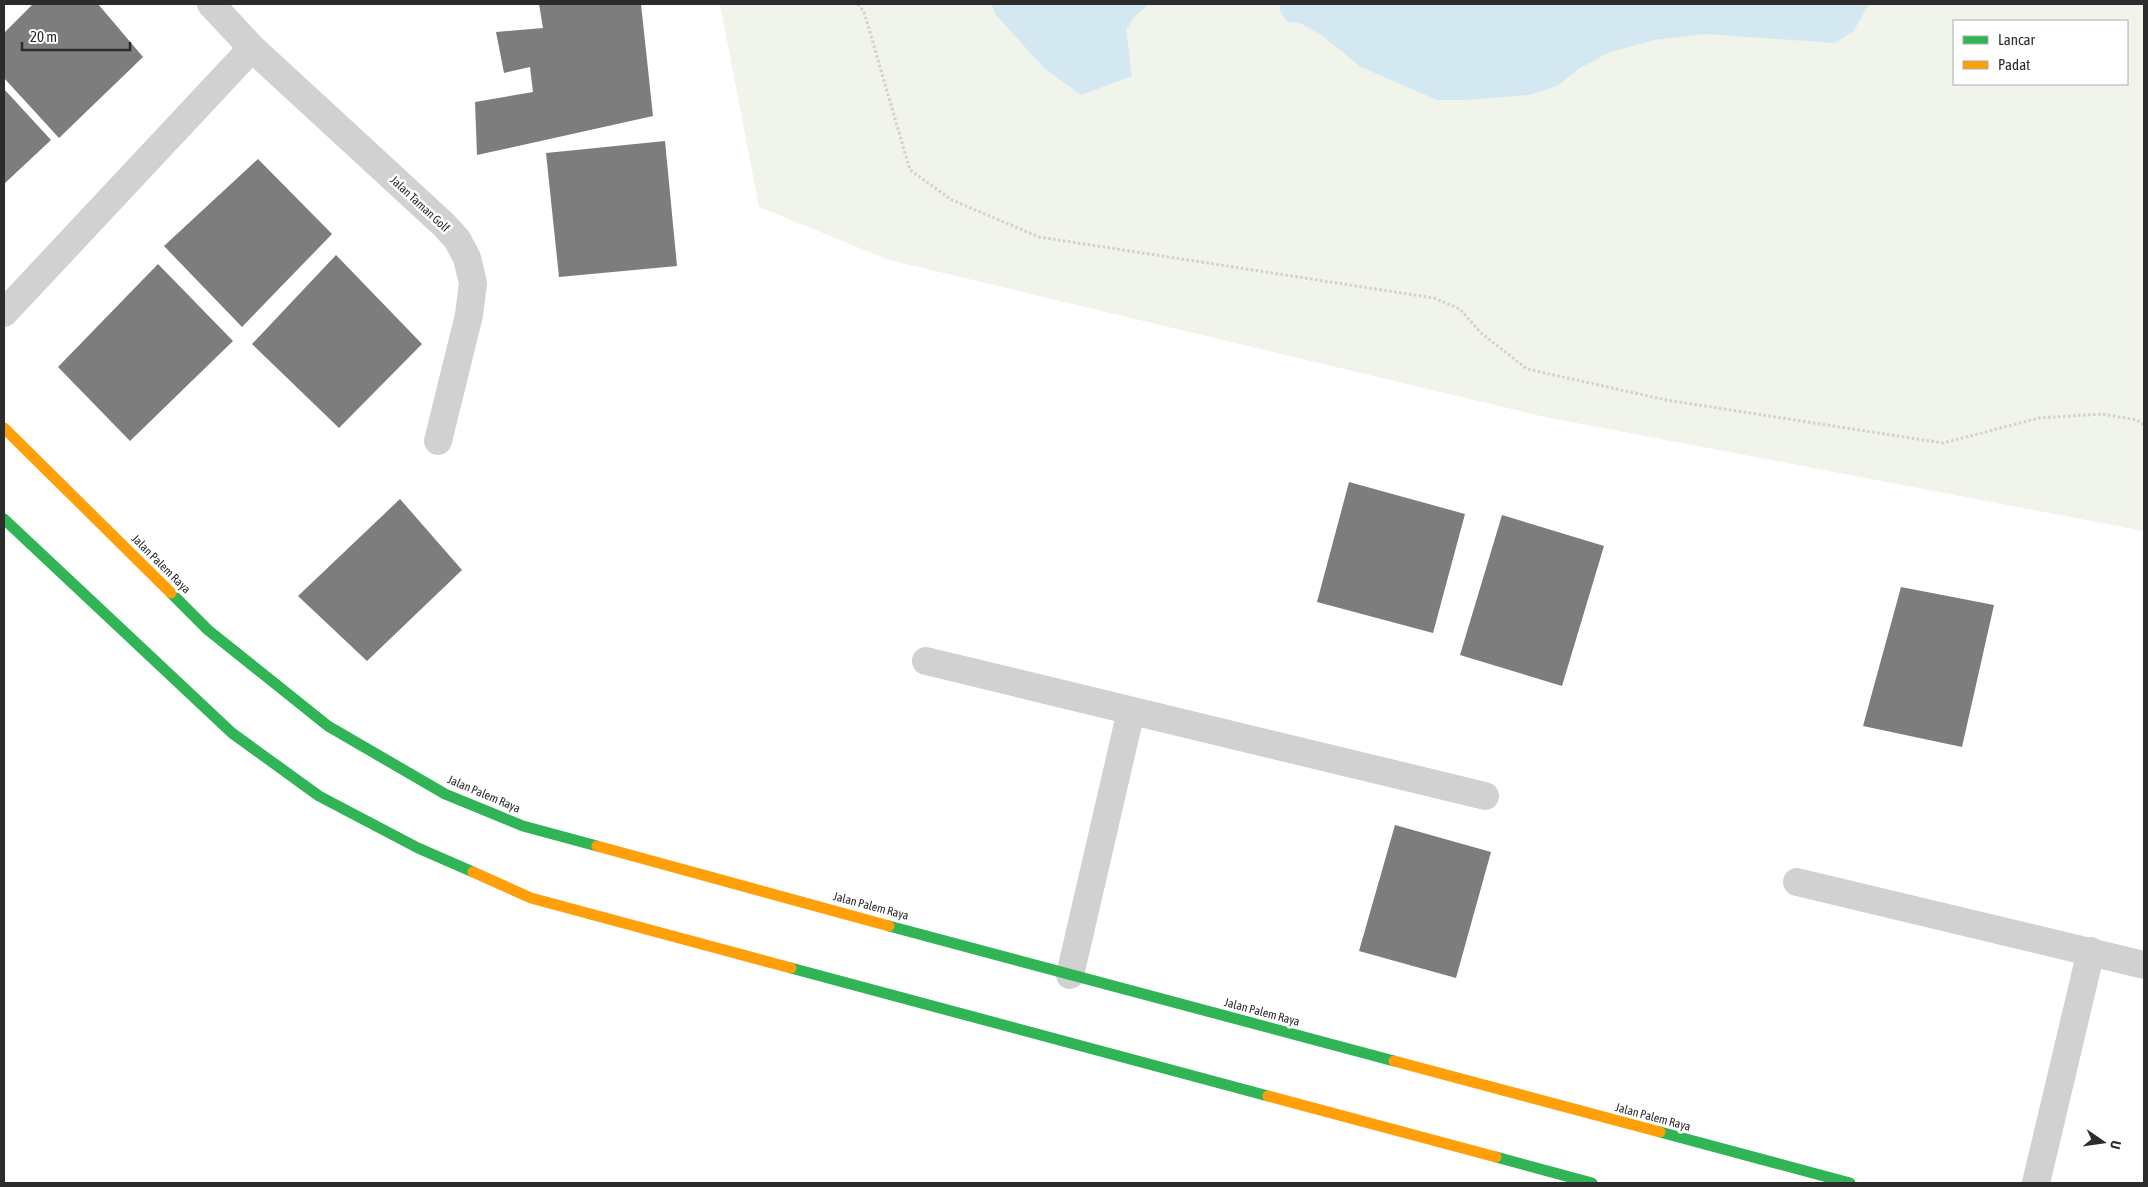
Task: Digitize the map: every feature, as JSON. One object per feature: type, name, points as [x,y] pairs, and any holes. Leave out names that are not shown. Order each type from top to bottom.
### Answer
[{"type":"street","name":"Jalan Taman Golf","points":[[211,4],[252,48],[443,224],[457,239],[467,258],[473,283],[469,316],[438,441]]},
{"type":"street","points":[[4,313],[252,48]]},
{"type":"street","name":"Jalan Palem Raya","points":[[4,428],[208,630],[328,726],[446,794],[523,826],[1070,975],[1850,1183]]},
{"type":"street","points":[[4,519],[232,733],[319,796],[418,848],[531,898],[1592,1183]]},
{"type":"street","points":[[926,661],[1485,796]]},
{"type":"street","points":[[1070,975],[1131,711]]},
{"type":"street","points":[[1797,882],[2144,965]]},
{"type":"street","points":[[2036,1183],[2090,952]]},
{"type":"path","points":[[858,4],[864,12],[910,170],[952,200],[1040,237],[1434,298],[1460,310],[1481,333],[1527,369],[1666,400],[1943,443],[2039,418],[2102,414],[2137,420],[2144,425]]},
{"type":"shaded area","points":[[720,4],[2144,4],[2144,531],[1545,417],[889,260],[759,207]]},
{"type":"water","points":[[991,4],[1149,4],[1135,16],[1126,30],[1132,76],[1081,95],[1045,69],[996,15]]},
{"type":"water","points":[[1279,4],[1869,4],[1853,32],[1834,43],[1704,34],[1655,40],[1610,52],[1580,68],[1557,86],[1529,95],[1465,100],[1437,100],[1361,67],[1320,34],[1300,23],[1288,22],[1281,13]]},
{"type":"building","points":[[33,4],[98,4],[143,57],[59,138],[4,78],[4,33]]},
{"type":"building","points":[[539,4],[641,4],[653,116],[477,155],[475,102],[533,92],[530,67],[504,73],[496,32],[543,28]]},
{"type":"building","points":[[4,89],[51,140],[4,184]]},
{"type":"building","points":[[665,141],[677,266],[559,277],[546,153]]},
{"type":"building","points":[[258,159],[332,234],[242,327],[164,246]]},
{"type":"building","points":[[336,255],[422,344],[339,428],[252,344]]},
{"type":"building","points":[[158,264],[233,341],[130,441],[58,367]]},
{"type":"building","points":[[1349,482],[1465,514],[1433,633],[1317,602]]},
{"type":"building","points":[[400,499],[462,570],[367,661],[298,596]]},
{"type":"building","points":[[1502,515],[1604,546],[1562,686],[1460,655]]},
{"type":"building","points":[[1901,587],[1994,605],[1962,747],[1863,726]]},
{"type":"building","points":[[1395,825],[1491,852],[1456,978],[1359,951]]},
{"type":"traffic: fast","points":[[4,519],[232,733],[319,796],[418,848],[473,872]]},
{"type":"traffic: fast","points":[[171,593],[208,630],[328,726],[445,794],[523,826],[597,846]]},
{"type":"traffic: fast","points":[[889,926],[1394,1061]]},
{"type":"traffic: fast","points":[[791,968],[1268,1096]]},
{"type":"traffic: fast","points":[[1660,1132],[1850,1183]]},
{"type":"traffic: fast","points":[[1496,1157],[1592,1183]]},
{"type":"traffic: slow","points":[[4,428],[171,593]]},
{"type":"traffic: slow","points":[[597,846],[889,926]]},
{"type":"traffic: slow","points":[[473,872],[531,898],[791,968]]},
{"type":"traffic: slow","points":[[1394,1061],[1660,1132]]},
{"type":"traffic: slow","points":[[1268,1096],[1496,1157]]}]
